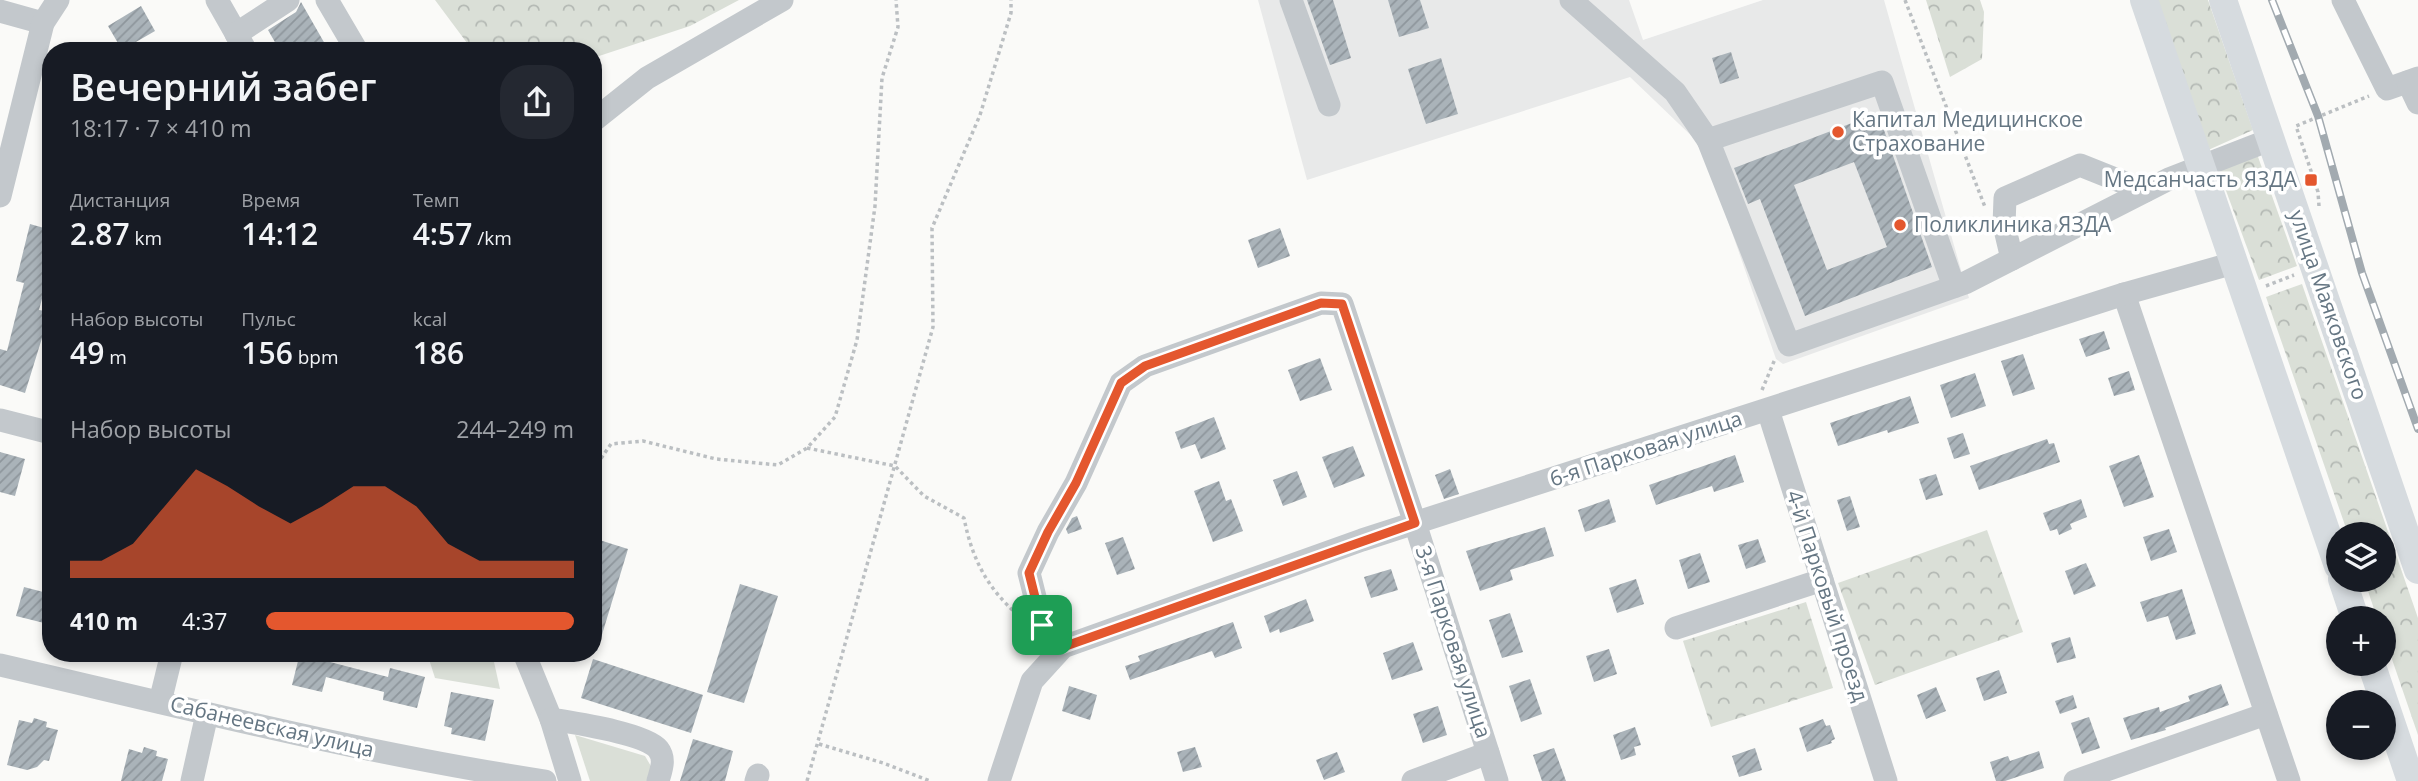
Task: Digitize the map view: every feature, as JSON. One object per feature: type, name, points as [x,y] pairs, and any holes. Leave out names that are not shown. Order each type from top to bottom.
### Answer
[{"type":"main road","points":[[2144,0],[2326,531]]},
{"type":"main road","name":"улица Маяковского","points":[[2223,0],[2418,570]]},
{"type":"main road","points":[[2375,676],[2411,781]]},
{"type":"street","points":[[0,197],[43,23],[58,0]]},
{"type":"street","points":[[216,0],[241,42],[288,0]]},
{"type":"street","points":[[327,0],[353,42]]},
{"type":"street","points":[[602,114],[647,78],[782,0]]},
{"type":"street","points":[[1291,0],[1329,105]]},
{"type":"street","points":[[1572,0],[1675,92],[1708,140],[1789,345],[1954,286],[2144,191],[2272,139]]},
{"type":"street","points":[[2343,0],[2418,103]]},
{"type":"street","points":[[0,11],[43,23]]},
{"type":"street","points":[[1708,140],[1882,82],[1954,286]]},
{"type":"street","points":[[2012,259],[2004,225],[2005,198],[2080,165],[2144,191]]},
{"type":"street","name":"6-я Парковая улица","points":[[1063,647],[1415,523],[2124,295],[2234,263]]},
{"type":"street","points":[[2124,295],[2290,781]]},
{"type":"street","name":"3-я Парковая улица","points":[[1042,625],[1029,573],[1048,532],[1076,483],[1121,383],[1145,366],[1308,307],[1321,303],[1342,304],[1497,781]]},
{"type":"street","name":"4-й Парковый проезд","points":[[1768,410],[1886,781]]},
{"type":"street","points":[[0,420],[42,431]]},
{"type":"street","points":[[1676,628],[1822,580]]},
{"type":"street","points":[[999,781],[1032,681],[1063,647],[1042,625]]},
{"type":"street","points":[[160,702],[170,662]]},
{"type":"street","points":[[528,662],[551,719],[570,781]]},
{"type":"street","name":"Сабанеевская улица","points":[[0,665],[444,773],[545,781]]},
{"type":"street","points":[[192,781],[207,714]]},
{"type":"street","points":[[2075,781],[2266,714]]},
{"type":"street","points":[[551,719],[634,736],[657,748],[663,761],[658,781]]},
{"type":"street","points":[[1413,781],[1488,753]]},
{"type":"path","points":[[602,457],[611,444],[643,441],[716,459],[778,465],[807,448],[835,417],[857,340],[875,206],[882,78],[898,27],[896,0]]},
{"type":"path","points":[[807,781],[933,327],[932,228],[980,115],[1011,13],[1011,0]]},
{"type":"path","points":[[1905,0],[1982,204],[2004,225]]},
{"type":"path","points":[[2318,192],[2295,126],[2404,83]]},
{"type":"path","points":[[1768,410],[1762,388],[1772,364],[1789,345]]},
{"type":"path","points":[[807,448],[895,466],[924,496],[964,518],[969,541],[988,583],[1018,615],[1042,625]]},
{"type":"path","points":[[819,743],[930,781]]},
{"type":"shaded area","points":[[1258,0],[1629,0],[1643,40],[1763,0],[1884,0],[1969,298],[1783,364],[1776,359],[1702,146],[1630,77],[1307,180]]},
{"type":"green space","points":[[435,0],[739,0],[690,26],[602,55],[602,42],[466,42]]},
{"type":"green space","points":[[1926,0],[1980,0],[1984,12],[1982,59],[1950,77]]},
{"type":"green space","points":[[2154,0],[2208,0],[2253,130],[2206,151]]},
{"type":"green space","points":[[2257,154],[2297,266],[2259,280],[2218,169]]},
{"type":"green space","points":[[2302,284],[2385,522],[2344,522],[2266,297]]},
{"type":"green space","points":[[1987,530],[2023,632],[1875,685],[1838,583]]},
{"type":"green space","points":[[2396,555],[2418,618],[2418,735],[2396,671],[2396,606],[2373,606],[2368,592],[2396,592]]},
{"type":"green space","points":[[1806,602],[1833,688],[1711,727],[1683,641]]},
{"type":"green space","points":[[430,662],[494,662],[500,689],[435,678]]},
{"type":"green space","points":[[575,735],[645,756],[652,768],[648,781],[590,781]]},
{"type":"building","points":[[1307,0],[1333,0],[1351,58],[1330,65]]},
{"type":"building","points":[[1388,0],[1420,0],[1429,28],[1399,37]]},
{"type":"building","points":[[301,2],[324,42],[275,42],[268,30],[296,12]]},
{"type":"building","points":[[141,6],[155,31],[136,42],[117,42],[108,26]]},
{"type":"building","points":[[1731,52],[1739,78],[1720,84],[1712,58]]},
{"type":"building","points":[[1441,58],[1458,114],[1426,124],[1408,69]]},
{"type":"building","name":"Поликлиника ЯЗДА","points":[[1878,113],[1932,267],[1805,316],[1760,199],[1748,204],[1734,168]],"holes":[[[1854,162],[1887,247],[1827,270],[1794,185]]]},
{"type":"building","points":[[30,224],[42,227],[42,299],[39,310],[42,310],[42,338],[25,393],[0,385],[0,349],[7,351],[24,283],[16,281]]},
{"type":"building","points":[[1280,228],[1290,256],[1258,268],[1248,240]]},
{"type":"building","points":[[2104,331],[2110,349],[2086,357],[2079,339]]},
{"type":"building","points":[[2023,354],[2035,389],[2013,396],[2001,361]]},
{"type":"building","points":[[1320,358],[1332,390],[1300,401],[1288,370]]},
{"type":"building","points":[[2129,371],[2135,390],[2114,396],[2108,378]]},
{"type":"building","points":[[1975,373],[1986,406],[1951,418],[1940,385]]},
{"type":"building","points":[[1910,396],[1919,423],[1838,446],[1830,423]]},
{"type":"building","points":[[1214,417],[1226,449],[1201,459],[1195,444],[1181,449],[1175,432]]},
{"type":"building","points":[[1963,433],[1970,454],[1954,459],[1947,438]]},
{"type":"building","points":[[2047,439],[2049,444],[2054,443],[2060,462],[1979,490],[1970,466]]},
{"type":"building","points":[[1353,446],[1365,476],[1334,488],[1322,457]]},
{"type":"building","points":[[0,452],[25,459],[15,496],[0,492]]},
{"type":"building","points":[[1735,455],[1744,482],[1714,492],[1712,486],[1656,505],[1649,485]]},
{"type":"building","points":[[2139,455],[2154,497],[2124,507],[2109,466]]},
{"type":"building","points":[[1450,469],[1459,494],[1444,499],[1435,475]]},
{"type":"building","points":[[1297,471],[1307,497],[1283,506],[1273,480]]},
{"type":"building","points":[[1936,474],[1943,495],[1926,500],[1919,479]]},
{"type":"building","points":[[1219,481],[1226,501],[1231,499],[1243,531],[1213,542],[1194,491]]},
{"type":"building","points":[[1850,496],[1860,527],[1847,531],[1837,500]]},
{"type":"building","points":[[1609,499],[1616,522],[1585,532],[1578,510]]},
{"type":"building","points":[[2081,499],[2087,517],[2070,524],[2072,529],[2059,535],[2057,529],[2050,531],[2043,513]]},
{"type":"building","points":[[1077,516],[1082,529],[1068,534],[1066,529],[1072,518]]},
{"type":"building","points":[[1545,527],[1554,556],[1510,570],[1513,580],[1480,591],[1466,551]]},
{"type":"building","points":[[2169,529],[2177,552],[2151,561],[2143,537]]},
{"type":"building","points":[[1123,537],[1135,569],[1117,575],[1105,543]]},
{"type":"building","points":[[1758,539],[1766,562],[1746,569],[1738,545]]},
{"type":"building","points":[[602,541],[628,549],[602,635]]},
{"type":"building","points":[[1700,553],[1710,582],[1688,589],[1679,560]]},
{"type":"building","points":[[2086,563],[2096,586],[2074,595],[2065,571]]},
{"type":"building","points":[[1391,569],[1398,590],[1371,598],[1364,577]]},
{"type":"building","points":[[1636,579],[1644,604],[1617,613],[1609,588]]},
{"type":"building","points":[[740,584],[778,596],[744,703],[707,692]]},
{"type":"building","points":[[24,587],[42,592],[42,622],[16,616]]},
{"type":"building","points":[[2182,589],[2196,634],[2176,640],[2168,616],[2147,622],[2140,602]]},
{"type":"building","points":[[1306,599],[1314,621],[1280,633],[1279,629],[1270,633],[1264,616]]},
{"type":"building","points":[[1510,613],[1523,652],[1502,658],[1489,620]]},
{"type":"building","points":[[1233,622],[1242,648],[1215,658],[1212,651],[1130,680],[1125,666],[1140,661],[1138,656]]},
{"type":"building","points":[[2070,637],[2076,658],[2057,663],[2051,643]]},
{"type":"building","points":[[1413,642],[1423,670],[1392,680],[1383,653]]},
{"type":"building","points":[[1609,649],[1617,674],[1594,682],[1586,656]]},
{"type":"building","points":[[298,662],[330,662],[388,677],[390,668],[425,677],[417,708],[383,700],[384,692],[326,677],[322,692],[292,685]]},
{"type":"building","points":[[592,662],[602,662],[703,695],[691,733],[581,698]]},
{"type":"building","points":[[1999,670],[2007,693],[1984,701],[1976,678]]},
{"type":"building","points":[[1530,679],[1542,714],[1521,722],[1509,686]]},
{"type":"building","points":[[2221,684],[2229,705],[2165,728],[2166,730],[2131,740],[2123,718],[2159,707],[2160,712],[2190,701],[2188,696]]},
{"type":"building","points":[[1069,686],[1097,695],[1090,720],[1062,711]]},
{"type":"building","points":[[1936,687],[1946,711],[1926,719],[1917,695]]},
{"type":"building","points":[[451,692],[494,700],[485,741],[451,734],[452,728],[444,726]]},
{"type":"building","points":[[2073,695],[2077,708],[2060,714],[2055,701]]},
{"type":"building","points":[[1438,706],[1447,735],[1423,743],[1413,714]]},
{"type":"building","points":[[2089,717],[2100,748],[2082,754],[2071,723]]},
{"type":"building","points":[[34,718],[47,722],[46,727],[58,730],[49,761],[44,760],[37,767],[27,770],[7,765],[19,720],[32,723]]},
{"type":"building","points":[[1823,719],[1826,726],[1830,725],[1835,739],[1832,743],[1807,752],[1799,728]]},
{"type":"building","points":[[1635,727],[1641,745],[1634,747],[1636,755],[1621,760],[1613,735]]},
{"type":"building","points":[[693,739],[733,751],[725,781],[680,781]]},
{"type":"building","points":[[144,747],[157,751],[156,756],[168,759],[162,781],[121,781],[129,749],[142,753]]},
{"type":"building","points":[[1195,747],[1202,767],[1183,772],[1177,752]]},
{"type":"building","points":[[1554,748],[1566,781],[1542,781],[1533,755]]},
{"type":"building","points":[[1755,748],[1762,770],[1739,777],[1732,756]]},
{"type":"building","points":[[2039,751],[2044,768],[2005,781],[1996,781],[1990,762],[2008,756],[2010,761]]},
{"type":"building","points":[[1337,752],[1345,772],[1324,780],[1316,760]]},
{"type":"railway","points":[[2272,0],[2318,116],[2362,273],[2418,429]]},
{"type":"place","name":"Капитал Медицинское Страхование","points":[[1838,132]]},
{"type":"place","name":"Медсанчасть ЯЗДА","points":[[2311,180]]},
{"type":"place","name":"Поликлиника ЯЗДА","points":[[1900,225]]},
{"type":"route","points":[[1321,303],[1342,304],[1415,523],[1063,647],[1042,625],[1029,573],[1048,532],[1076,483],[1121,383],[1145,366],[1321,303]]}]
